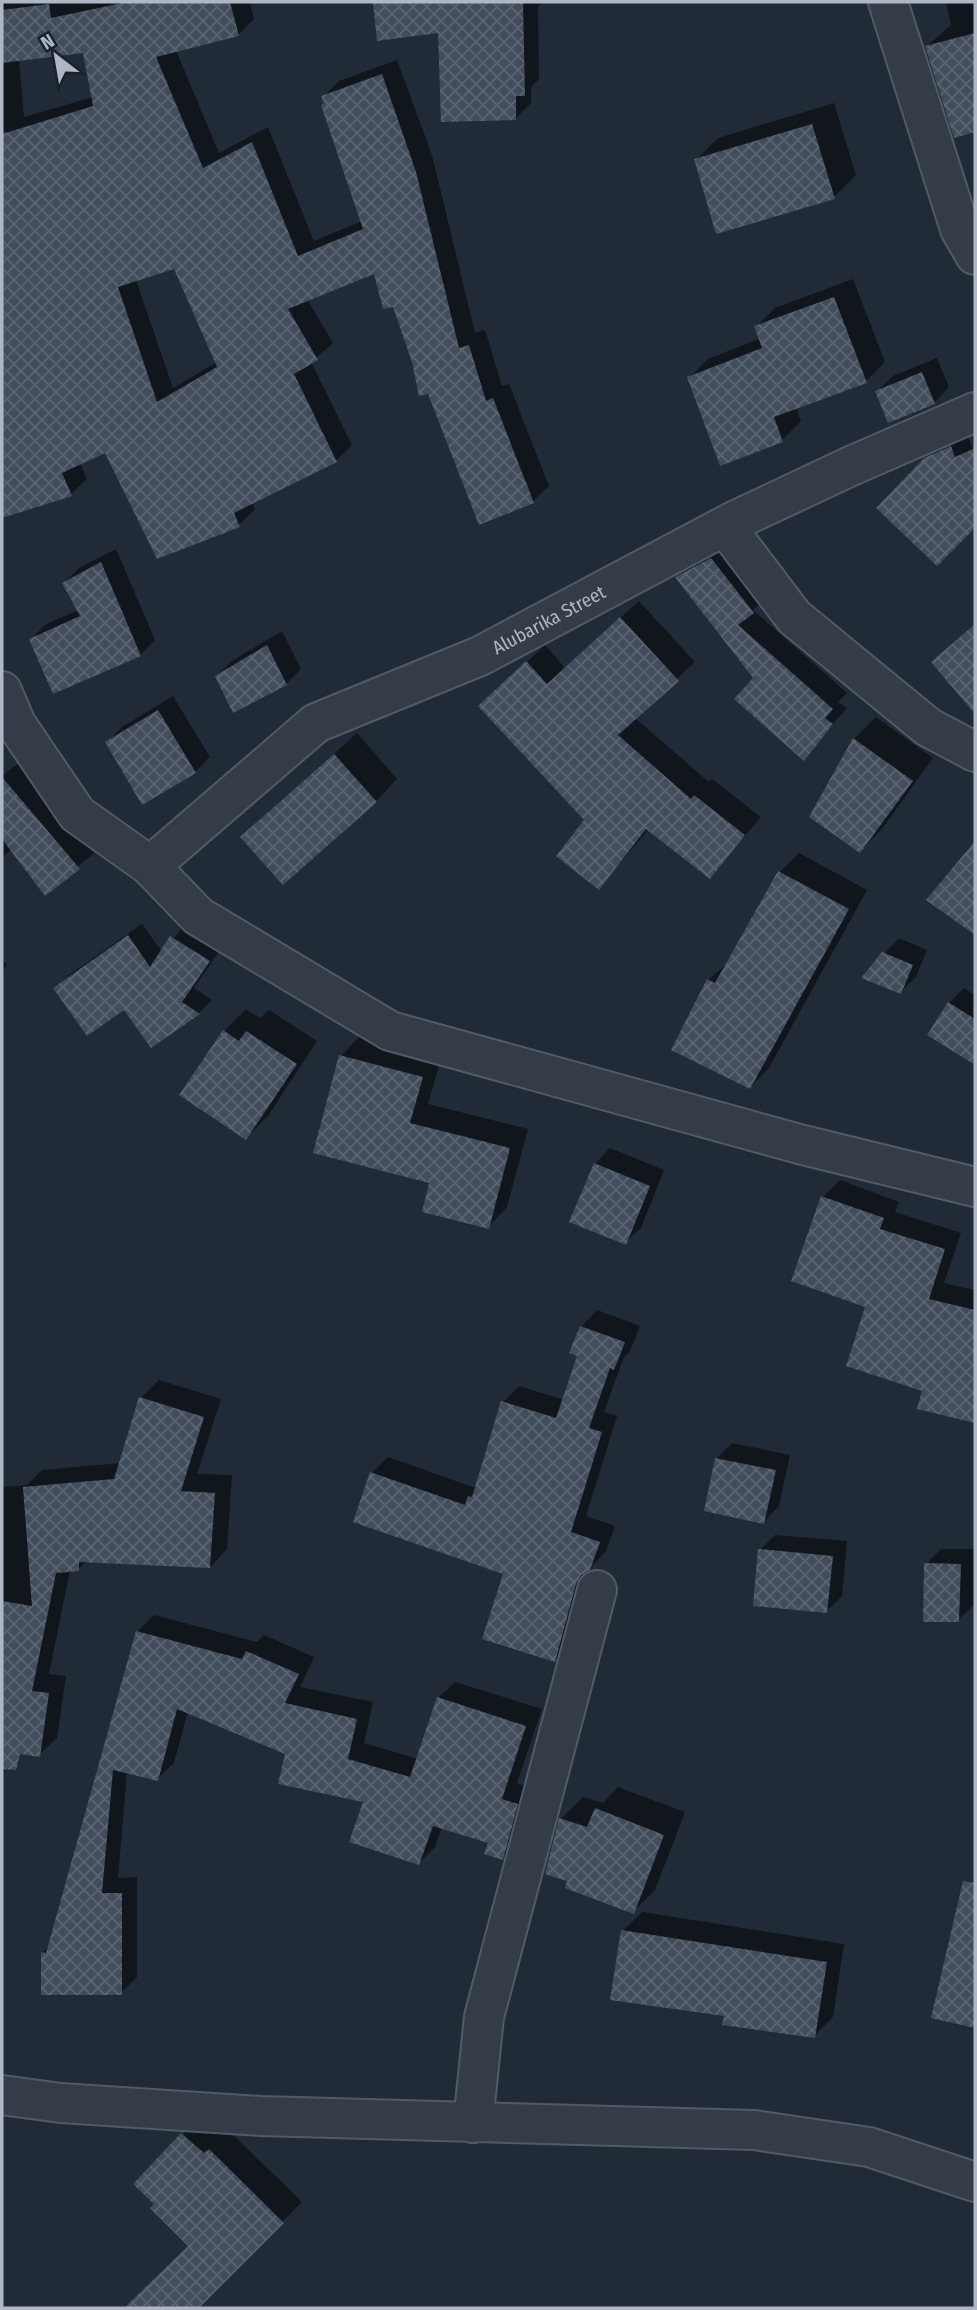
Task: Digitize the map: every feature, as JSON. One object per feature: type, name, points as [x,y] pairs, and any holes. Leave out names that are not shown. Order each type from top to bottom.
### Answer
[{"type":"street","points":[[888,2],[960,229],[975,256]]},
{"type":"street","name":"Alubarika Street","points":[[150,866],[316,723],[480,656],[725,526],[851,466],[975,412]]},
{"type":"street","points":[[725,526],[794,617],[928,727],[975,752]]},
{"type":"street","points":[[2,691],[16,724],[77,814],[150,866],[198,916],[390,1031],[803,1144],[975,1187]]},
{"type":"street","points":[[473,2123],[484,2017],[597,1590]]},
{"type":"street","points":[[2,2095],[61,2103],[247,2115],[754,2130],[869,2147],[975,2182]]},
{"type":"building","points":[[127,2],[230,2],[239,36],[156,57],[203,168],[252,142],[298,256],[363,229],[321,105],[324,103],[321,96],[382,74],[416,172],[459,348],[469,345],[486,401],[493,398],[534,503],[479,525],[428,394],[419,396],[412,362],[393,307],[383,309],[374,274],[288,309],[318,360],[294,374],[337,462],[234,513],[240,527],[157,559],[105,453],[62,473],[72,496],[2,518],[2,134],[93,106],[83,53],[2,63],[2,10],[49,4],[51,18]],"holes":[[[174,269],[217,367],[157,402],[118,287]]]},
{"type":"building","points":[[373,2],[523,2],[525,96],[516,96],[516,120],[441,122],[438,33],[377,41]]},
{"type":"building","points":[[975,33],[975,132],[954,138],[925,46]]},
{"type":"building","points":[[812,124],[835,199],[716,234],[694,159]]},
{"type":"building","points":[[834,297],[867,383],[774,417],[783,442],[720,466],[687,377],[762,348],[754,326]]},
{"type":"building","points":[[922,372],[935,404],[888,423],[875,391]]},
{"type":"building","points":[[951,446],[955,457],[975,448],[975,528],[937,566],[876,508],[924,458]]},
{"type":"building","points":[[711,558],[754,613],[738,625],[833,709],[825,718],[833,724],[804,761],[734,699],[753,678],[675,577]]},
{"type":"building","points":[[101,562],[141,656],[53,694],[29,639],[80,616],[62,583]]},
{"type":"building","points":[[620,617],[679,681],[618,735],[691,799],[694,795],[745,835],[710,879],[646,829],[599,890],[556,856],[584,820],[478,706],[526,661],[547,684]]},
{"type":"building","points":[[975,624],[975,714],[931,662]]},
{"type":"building","points":[[267,645],[287,685],[233,713],[215,676]]},
{"type":"building","points":[[158,710],[196,773],[142,805],[105,742]]},
{"type":"building","points":[[853,738],[913,781],[860,853],[809,817]]},
{"type":"building","points":[[334,754],[377,802],[283,885],[240,837]]},
{"type":"building","points":[[2,777],[80,869],[45,896],[2,839]]},
{"type":"building","points":[[975,841],[975,935],[926,900]]},
{"type":"building","points":[[778,871],[849,909],[750,1089],[671,1050],[707,979],[715,983]]},
{"type":"building","points":[[128,935],[150,967],[170,936],[210,961],[182,1002],[200,1014],[151,1048],[124,1010],[87,1036],[53,988]]},
{"type":"building","points":[[882,952],[913,965],[901,994],[861,978]]},
{"type":"building","points":[[948,1002],[975,1019],[975,1065],[927,1035]]},
{"type":"building","points":[[223,1030],[239,1041],[246,1031],[297,1064],[246,1140],[179,1095]]},
{"type":"building","points":[[339,1055],[423,1077],[410,1123],[510,1148],[489,1229],[422,1212],[429,1183],[313,1153]]},
{"type":"building","points":[[594,1163],[650,1186],[626,1245],[569,1222]]},
{"type":"building","points":[[821,1196],[884,1218],[880,1229],[945,1249],[929,1299],[975,1310],[975,1423],[917,1409],[922,1391],[846,1366],[865,1307],[791,1281]]},
{"type":"building","points":[[580,1326],[625,1342],[614,1370],[610,1368],[589,1428],[602,1432],[571,1532],[600,1542],[590,1570],[581,1575],[576,1584],[555,1662],[482,1639],[503,1574],[353,1522],[370,1472],[465,1505],[468,1496],[472,1497],[501,1401],[556,1418],[577,1356],[569,1353]]},
{"type":"building","points":[[139,1397],[204,1417],[181,1491],[215,1493],[210,1568],[79,1562],[79,1571],[56,1573],[32,1691],[49,1693],[40,1757],[20,1754],[16,1770],[2,1769],[2,1601],[32,1606],[23,1487],[114,1479]]},
{"type":"building","points":[[715,1458],[776,1470],[764,1524],[704,1511]]},
{"type":"building","points":[[758,1549],[833,1556],[827,1613],[753,1606]]},
{"type":"building","points":[[924,1563],[961,1564],[959,1622],[923,1622]]},
{"type":"building","points":[[136,1631],[242,1659],[246,1651],[299,1674],[285,1703],[357,1719],[348,1759],[410,1777],[437,1697],[526,1726],[502,1799],[518,1804],[503,1860],[484,1854],[488,1843],[433,1826],[419,1865],[349,1842],[363,1802],[278,1784],[285,1754],[177,1709],[158,1781],[113,1770],[102,1893],[122,1893],[122,1995],[41,1995],[41,1952],[46,1953]]},
{"type":"building","points":[[595,1808],[664,1835],[634,1914],[565,1888],[567,1881],[545,1874],[559,1818],[587,1827]]},
{"type":"building","points":[[963,1881],[975,1883],[975,2028],[931,2018]]},
{"type":"building","points":[[621,1930],[827,1962],[815,2038],[722,2025],[724,2016],[610,2000]]},
{"type":"building","points":[[181,2133],[204,2153],[209,2149],[284,2223],[199,2308],[124,2308],[188,2246],[150,2208],[154,2204],[133,2184]]}]
